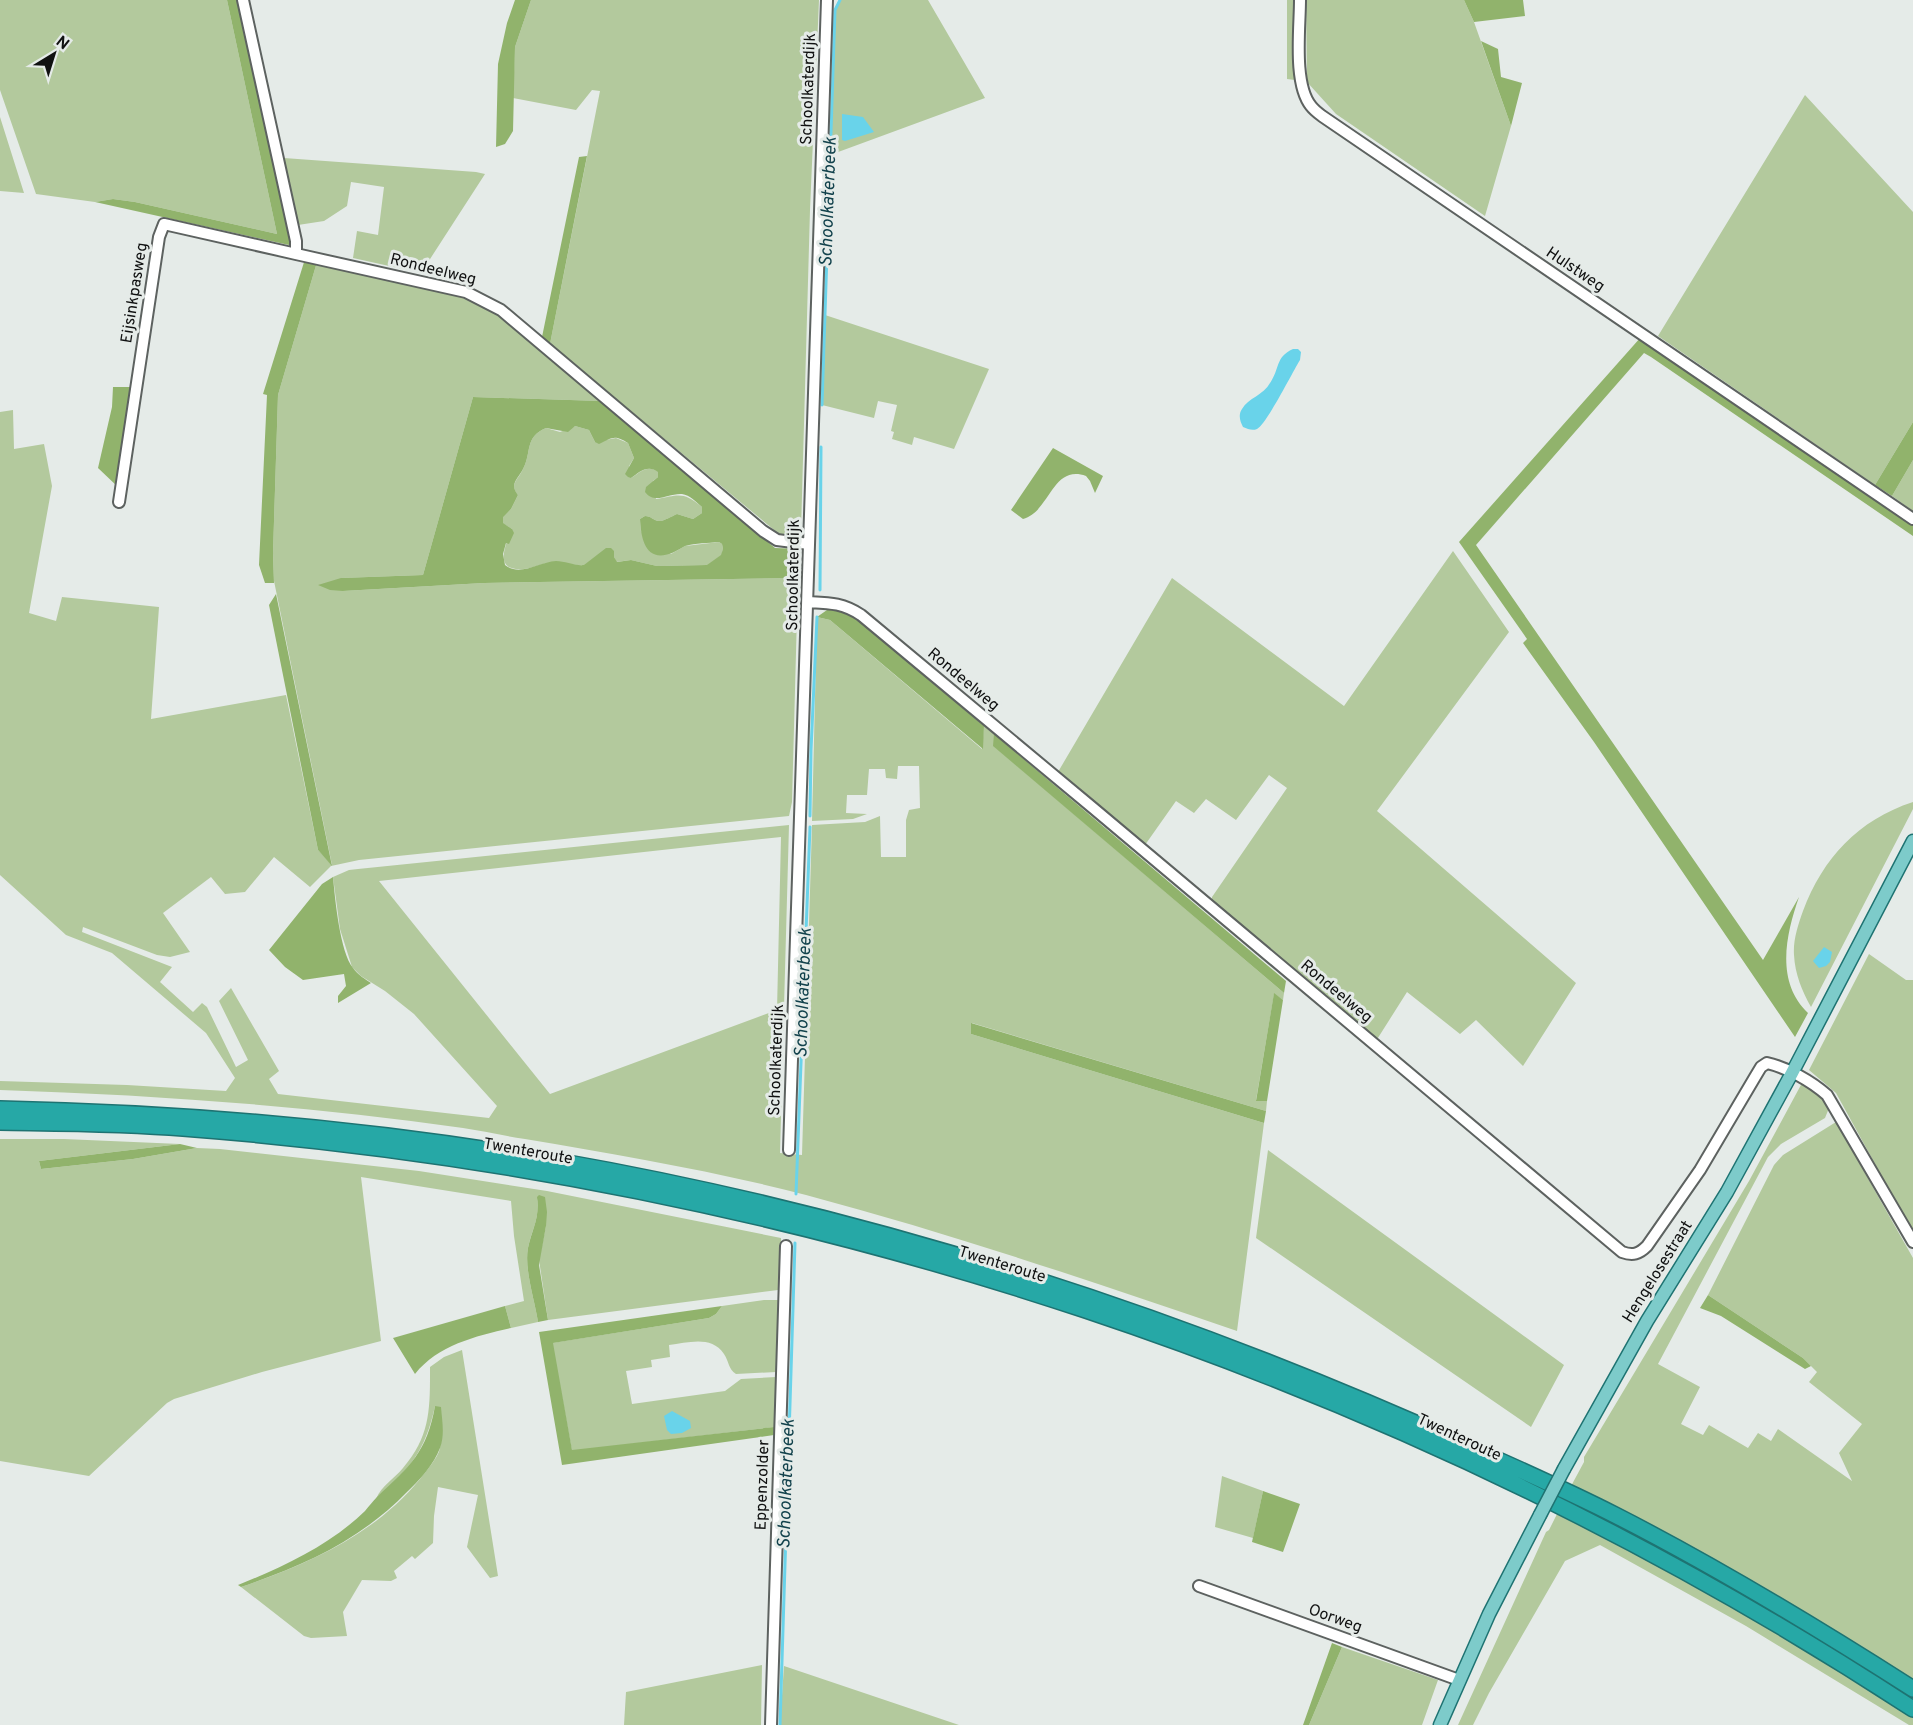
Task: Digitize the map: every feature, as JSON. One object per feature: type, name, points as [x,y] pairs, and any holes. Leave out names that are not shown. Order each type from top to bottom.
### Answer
[{"type":"highway","name":"Twenteroute","points":[[0,1108],[113,1112],[233,1120],[344,1131],[556,1161],[725,1195],[855,1227],[1031,1279],[1206,1338],[1314,1380],[1395,1413],[1538,1478],[1613,1514],[1687,1554],[1913,1689]]},
{"type":"highway","name":"Twenteroute","points":[[0,1122],[182,1128],[343,1143],[462,1159],[591,1181],[744,1213],[853,1240],[1029,1291],[1203,1350],[1388,1425],[1471,1462],[1710,1585],[1913,1708]]},
{"type":"main road","name":"Hengelosestraat","points":[[1440,1725],[1494,1605],[1564,1469],[1647,1321],[1727,1192],[1913,841]]},
{"type":"street","points":[[243,0],[296,241],[296,254]]},
{"type":"street","name":"Schoolkaterdijk","points":[[789,1150],[809,602],[827,0]]},
{"type":"street","name":"Hulstweg","points":[[1300,0],[1300,72],[1302,86],[1310,106],[1913,519]]},
{"type":"street","name":"Eijsinkpasweg","points":[[119,502],[159,237],[164,224],[296,254]]},
{"type":"street","name":"Rondeelweg","points":[[296,254],[466,291],[489,303],[501,310],[763,531],[777,540],[809,544]]},
{"type":"street","name":"Rondeelweg","points":[[809,602],[849,607],[861,615],[1622,1252],[1635,1254],[1647,1246],[1700,1170],[1761,1067],[1767,1063],[1792,1073]]},
{"type":"street","points":[[1792,1073],[1812,1083],[1827,1095],[1913,1242]]},
{"type":"street","name":"Eppenzolder","points":[[771,1725],[786,1246]]},
{"type":"street","name":"Oorweg","points":[[1199,1586],[1460,1680]]},
{"type":"green space","points":[[0,0],[227,0],[277,234],[135,202],[113,199],[95,202],[36,194],[0,90]]},
{"type":"green space","points":[[227,0],[238,0],[292,242],[289,245],[95,202],[113,199],[135,202],[277,234]]},
{"type":"green space","points":[[515,0],[531,0],[515,47],[513,131],[505,144],[496,147],[498,64],[507,23]]},
{"type":"green space","points":[[531,0],[819,0],[810,210],[801,531],[798,540],[785,539],[550,344],[600,91],[592,90],[576,110],[513,98],[515,47]]},
{"type":"green space","points":[[840,0],[928,0],[985,98],[830,155],[835,10]]},
{"type":"green space","points":[[1287,0],[1294,0],[1295,80],[1287,79]]},
{"type":"green space","points":[[1306,0],[1464,0],[1511,126],[1485,216],[1336,114],[1307,82]]},
{"type":"green space","points":[[1464,0],[1523,0],[1525,16],[1474,22]]},
{"type":"green space","points":[[1481,41],[1498,49],[1501,77],[1522,83],[1511,126]]},
{"type":"green space","points":[[1805,95],[1913,212],[1913,422],[1875,485],[1658,336]]},
{"type":"green space","points":[[0,117],[24,193],[0,191]]},
{"type":"green space","points":[[587,156],[550,344],[542,337],[579,157]]},
{"type":"green space","points":[[284,158],[485,174],[421,273],[353,258],[357,231],[378,235],[384,187],[351,182],[347,206],[324,221],[298,225]]},
{"type":"green space","points":[[305,259],[317,262],[278,395],[274,583],[265,583],[259,565],[267,395],[263,394]]},
{"type":"green space","points":[[317,262],[479,300],[601,401],[473,397],[423,575],[341,578],[343,591],[484,583],[798,578],[792,802],[789,816],[359,860],[331,866],[310,887],[274,857],[245,892],[225,894],[211,877],[163,913],[190,952],[170,957],[157,955],[83,927],[82,932],[172,967],[160,982],[193,1012],[202,1003],[207,1007],[236,1067],[248,1060],[219,1001],[231,988],[279,1071],[269,1079],[278,1094],[489,1118],[497,1106],[414,1014],[352,967],[340,929],[333,877],[349,870],[789,825],[780,1153],[802,1155],[812,825],[865,822],[880,816],[881,857],[906,857],[906,820],[909,810],[920,808],[919,766],[898,766],[897,779],[886,778],[885,769],[869,769],[867,795],[847,795],[846,813],[867,814],[853,819],[812,821],[817,617],[830,620],[982,749],[984,726],[994,734],[994,746],[1284,993],[1283,1000],[1274,994],[1256,1100],[1267,1101],[1266,1111],[972,1023],[971,1034],[1264,1123],[1237,1331],[915,1226],[771,1186],[666,1164],[471,1129],[348,1113],[174,1098],[0,1090],[0,1081],[226,1091],[235,1078],[206,1033],[112,953],[66,935],[0,875],[0,412],[13,410],[14,449],[44,444],[52,486],[29,613],[56,621],[62,597],[159,607],[151,719],[286,695],[318,850],[332,865],[274,581],[278,395]],"holes":[[[781,837],[777,1010],[550,1094],[379,881]]]},
{"type":"green space","points":[[825,315],[989,369],[954,449],[914,437],[912,445],[892,439],[894,432],[891,431],[897,405],[878,401],[874,418],[822,405]]},
{"type":"green space","points":[[1641,337],[1913,523],[1913,536],[1644,353],[1476,545],[1763,960],[1799,897],[1787,942],[1787,972],[1798,1001],[1808,1013],[1795,1037],[1594,742],[1523,643],[1527,639],[1459,542]]},
{"type":"green space","points":[[113,387],[133,387],[118,487],[98,468],[112,407]]},
{"type":"green space","points":[[473,397],[601,401],[775,548],[801,549],[798,578],[484,583],[343,591],[330,590],[318,585],[341,578],[423,575]],"holes":[[[575,426],[589,430],[595,442],[599,444],[613,438],[628,443],[634,458],[625,474],[628,477],[631,478],[647,469],[658,472],[658,477],[646,487],[645,492],[649,496],[657,498],[682,494],[690,497],[702,507],[702,513],[693,519],[677,514],[660,521],[647,516],[640,519],[644,542],[651,552],[663,555],[689,545],[719,542],[723,549],[721,555],[707,565],[657,566],[631,560],[617,562],[614,551],[606,548],[584,565],[556,561],[517,570],[505,565],[503,554],[506,543],[509,544],[514,533],[503,523],[503,517],[511,509],[518,495],[514,485],[526,463],[534,436],[546,428],[568,432]]]},
{"type":"green space","points":[[1913,422],[1913,460],[1892,496],[1875,485]]},
{"type":"green space","points":[[575,426],[589,430],[595,442],[616,438],[628,443],[634,458],[629,466],[631,478],[648,469],[659,472],[658,477],[653,481],[656,499],[685,496],[702,507],[702,513],[693,519],[677,514],[658,521],[645,516],[640,519],[641,531],[671,554],[685,546],[719,542],[722,544],[722,555],[708,565],[657,566],[631,560],[616,562],[614,557],[602,552],[585,565],[548,563],[524,569],[514,569],[508,566],[504,556],[512,529],[502,523],[503,516],[511,509],[518,495],[514,485],[526,463],[531,441],[534,436],[546,428],[560,432]]},
{"type":"green space","points":[[1053,448],[1103,476],[1095,493],[1086,476],[1075,474],[1066,477],[1058,482],[1032,515],[1023,519],[1011,510]]},
{"type":"green space","points":[[1913,460],[1913,511],[1892,496]]},
{"type":"green space","points":[[1453,551],[1509,632],[1377,811],[1576,983],[1523,1066],[1476,1020],[1460,1034],[1407,992],[1376,1041],[1212,902],[1212,897],[1287,788],[1269,775],[1236,820],[1206,799],[1194,813],[1176,801],[1145,845],[1058,772],[1172,578],[1344,706]]},
{"type":"green space","points":[[276,594],[332,866],[318,850],[269,605]]},
{"type":"green space","points":[[827,610],[837,610],[854,617],[984,726],[983,749],[830,620],[817,617]]},
{"type":"green space","points":[[994,734],[1286,981],[1284,993],[993,746]]},
{"type":"green space","points":[[1913,802],[1913,809],[1811,1007],[1797,976],[1794,949],[1798,927],[1811,892],[1832,858],[1859,830],[1875,819]]},
{"type":"green space","points":[[333,877],[339,925],[348,960],[362,977],[371,983],[338,1003],[338,996],[346,986],[344,974],[303,980],[285,967],[269,950],[322,884]]},
{"type":"green space","points":[[1869,954],[1906,980],[1913,980],[1913,1233],[1836,1093],[1809,1070]]},
{"type":"green space","points":[[1274,993],[1283,1000],[1267,1101],[1256,1101]]},
{"type":"green space","points":[[971,1023],[1266,1111],[1264,1123],[971,1034]]},
{"type":"green space","points":[[1802,1083],[1820,1091],[1829,1108],[1825,1118],[1781,1144],[1768,1157],[1658,1364],[1700,1387],[1681,1424],[1703,1435],[1709,1425],[1748,1448],[1758,1433],[1771,1441],[1778,1429],[1852,1481],[1839,1453],[1862,1424],[1809,1382],[1817,1372],[1803,1358],[1708,1295],[1774,1165],[1783,1155],[1836,1122],[1913,1258],[1913,1682],[1570,1488],[1584,1462],[1584,1457],[1749,1181]]},
{"type":"green space","points":[[0,1139],[180,1144],[39,1161],[41,1169],[133,1159],[197,1148],[220,1149],[419,1171],[547,1191],[781,1238],[781,1280],[778,1290],[548,1320],[539,1260],[546,1226],[537,1197],[537,1218],[527,1256],[538,1322],[511,1328],[505,1306],[524,1301],[511,1201],[361,1177],[381,1341],[262,1372],[174,1399],[89,1476],[0,1461]]},
{"type":"green space","points":[[180,1144],[197,1148],[133,1159],[41,1169],[39,1161]]},
{"type":"green space","points":[[1268,1150],[1564,1365],[1531,1427],[1256,1238]]},
{"type":"green space","points":[[539,1195],[545,1197],[547,1212],[539,1265],[548,1320],[538,1322],[527,1256],[537,1217],[537,1197]]},
{"type":"green space","points":[[1708,1295],[1803,1358],[1811,1366],[1805,1369],[1721,1316],[1700,1308]]},
{"type":"green space","points":[[778,1300],[776,1372],[736,1374],[731,1370],[726,1357],[719,1348],[706,1342],[669,1345],[670,1357],[651,1360],[652,1367],[626,1371],[632,1404],[725,1391],[741,1379],[776,1377],[774,1427],[572,1451],[552,1343],[709,1318],[716,1314],[722,1306]]},
{"type":"green space","points":[[505,1306],[511,1328],[458,1343],[435,1356],[415,1374],[393,1338]]},
{"type":"green space","points":[[722,1306],[716,1314],[709,1318],[553,1343],[572,1450],[774,1427],[774,1435],[562,1465],[539,1332]]},
{"type":"green space","points":[[462,1350],[498,1576],[490,1578],[467,1547],[478,1495],[438,1487],[433,1543],[415,1559],[412,1556],[394,1571],[397,1578],[391,1581],[362,1580],[343,1612],[347,1636],[311,1638],[304,1636],[241,1587],[291,1568],[338,1545],[361,1532],[402,1499],[439,1452],[440,1439],[435,1406],[421,1447],[407,1468],[376,1499],[412,1456],[424,1433],[429,1408],[430,1367],[444,1357]]},
{"type":"green space","points":[[435,1406],[441,1407],[442,1443],[422,1477],[389,1509],[330,1550],[287,1570],[241,1587],[238,1585],[272,1571],[321,1545],[365,1511],[408,1467],[422,1447],[432,1422]]},
{"type":"green space","points":[[1222,1476],[1263,1491],[1253,1538],[1215,1527]]},
{"type":"green space","points":[[1263,1491],[1300,1504],[1283,1552],[1252,1542]]},
{"type":"green space","points":[[1558,1512],[1706,1587],[1913,1714],[1913,1725],[1909,1725],[1746,1626],[1600,1545],[1565,1561],[1473,1725],[1458,1725],[1546,1532]]},
{"type":"green space","points":[[1332,1643],[1342,1647],[1309,1725],[1303,1725]]},
{"type":"green space","points":[[1342,1647],[1438,1680],[1422,1725],[1309,1725]]},
{"type":"green space","points":[[762,1665],[761,1725],[624,1725],[626,1692]]},
{"type":"green space","points":[[784,1666],[959,1725],[780,1725]]},
{"type":"water","points":[[842,114],[863,117],[874,132],[842,140]]},
{"type":"water","points":[[1293,349],[1301,352],[1300,360],[1279,398],[1257,429],[1243,427],[1240,418],[1242,409],[1267,387],[1280,360]]},
{"type":"water","points":[[1824,947],[1832,952],[1830,962],[1819,968],[1813,961]]},
{"type":"water","points":[[672,1411],[690,1421],[691,1428],[682,1433],[671,1434],[667,1430],[664,1416]]},
{"type":"waterway","name":"Schoolkaterbeek","points":[[822,405],[835,10],[840,0]]},
{"type":"waterway","name":"Schoolkaterbeek","points":[[820,590],[821,447]]},
{"type":"waterway","name":"Schoolkaterbeek","points":[[810,816],[817,617]]},
{"type":"waterway","name":"Schoolkaterbeek","points":[[796,1194],[810,827]]},
{"type":"waterway","name":"Schoolkaterbeek","points":[[780,1725],[795,1243]]}]
